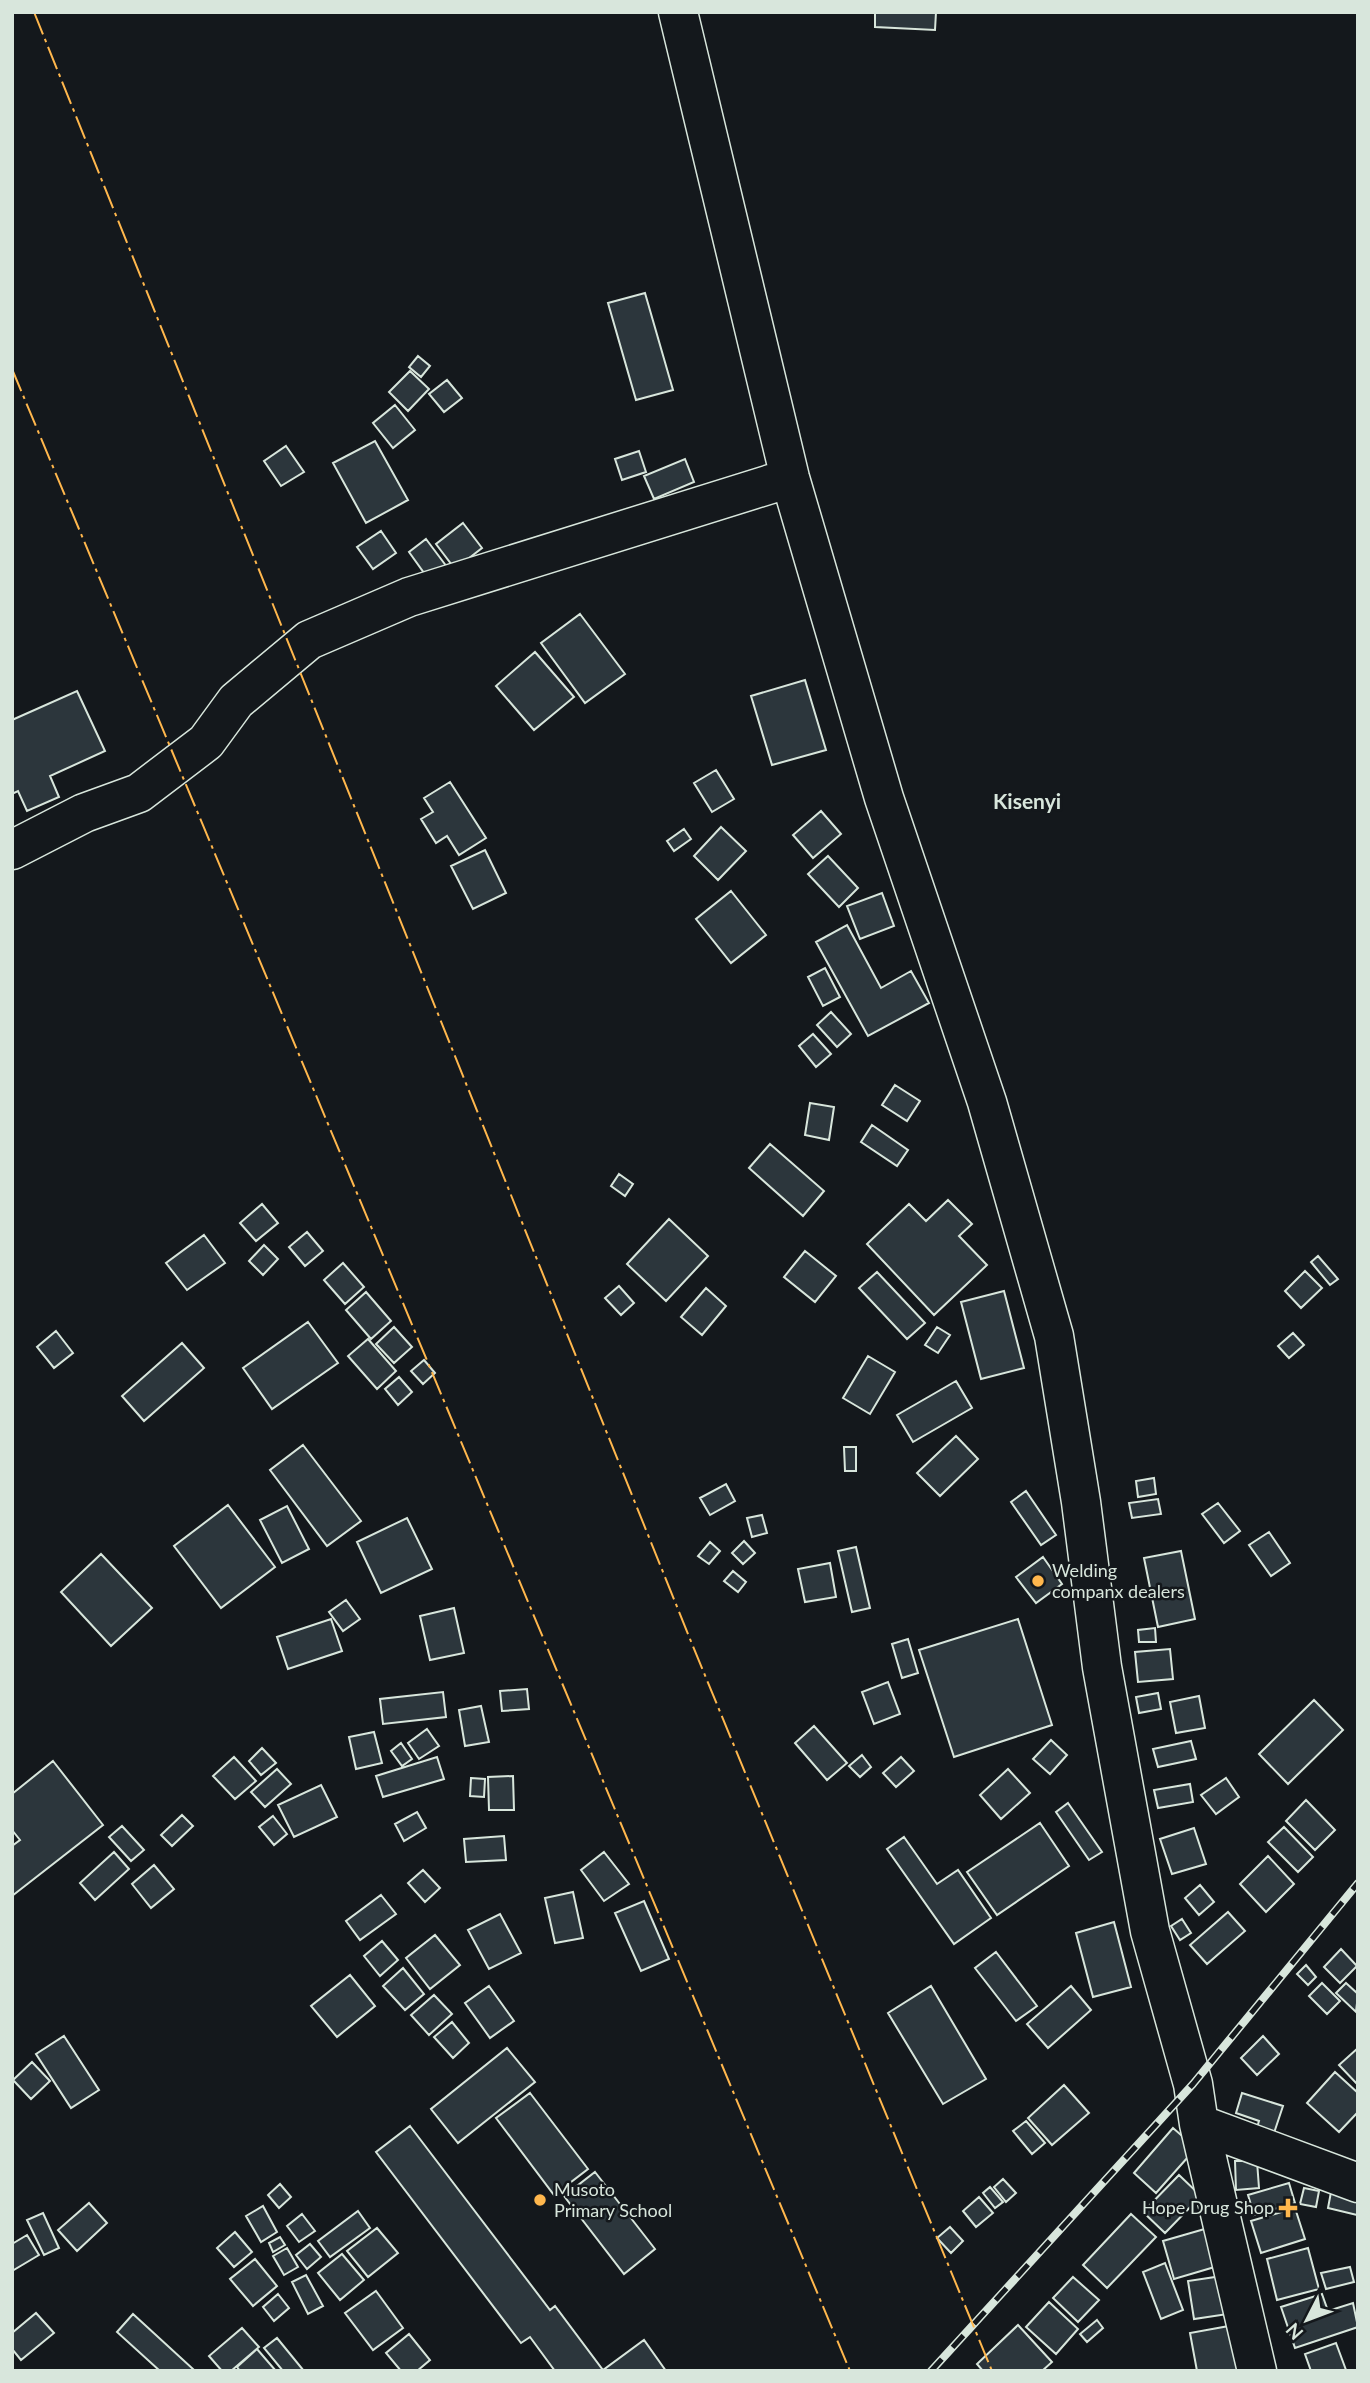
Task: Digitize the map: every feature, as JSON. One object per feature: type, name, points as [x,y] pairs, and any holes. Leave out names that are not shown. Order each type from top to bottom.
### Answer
[{"type":"street","points":[[677,12],[790,478],[884,798],[988,1102],[1054,1336],[1081,1502],[1102,1667],[1150,1931],[1193,2084],[1199,2124],[1257,2371]]},
{"type":"street","points":[[12,850],[84,813],[139,793],[206,742],[236,701],[309,640],[409,597],[790,478]]},
{"type":"street","points":[[1199,2124],[1358,2183]]},
{"type":"building","points":[[875,12],[936,12],[935,30],[875,27]]},
{"type":"building","points":[[645,293],[673,390],[636,400],[608,303]]},
{"type":"building","points":[[418,356],[430,366],[421,377],[409,367]]},
{"type":"building","points":[[410,371],[429,389],[408,411],[389,392]]},
{"type":"building","points":[[447,380],[462,398],[444,412],[429,394]]},
{"type":"building","points":[[395,405],[415,430],[393,448],[373,423]]},
{"type":"building","points":[[375,441],[408,500],[366,523],[333,463]]},
{"type":"building","points":[[286,446],[304,472],[281,486],[264,461]]},
{"type":"building","points":[[639,451],[646,472],[622,480],[615,459]]},
{"type":"building","points":[[685,459],[694,482],[654,499],[644,476]]},
{"type":"building","points":[[463,523],[482,548],[455,569],[436,544]]},
{"type":"building","points":[[381,531],[396,553],[373,569],[357,547]]},
{"type":"building","points":[[426,539],[450,571],[432,584],[409,552]]},
{"type":"building","points":[[580,614],[625,674],[585,703],[541,643]]},
{"type":"building","points":[[535,652],[574,697],[534,730],[496,686]]},
{"type":"building","points":[[805,680],[826,750],[772,765],[751,696]]},
{"type":"building","points":[[77,691],[105,751],[50,776],[59,797],[27,811],[18,791],[12,794],[12,720]]},
{"type":"building","points":[[716,770],[734,799],[712,812],[694,783]]},
{"type":"building","points":[[450,782],[486,838],[459,855],[447,836],[436,843],[421,819],[433,812],[424,798]]},
{"type":"building","points":[[821,811],[841,834],[813,858],[793,835]]},
{"type":"building","points":[[721,827],[746,851],[718,880],[694,856]]},
{"type":"building","points":[[684,829],[691,839],[674,851],[667,841]]},
{"type":"building","points":[[485,850],[506,893],[473,909],[451,866]]},
{"type":"building","points":[[828,856],[858,888],[839,907],[808,874]]},
{"type":"building","points":[[731,891],[766,935],[731,963],[696,919]]},
{"type":"building","points":[[882,893],[894,926],[860,939],[847,906]]},
{"type":"building","points":[[847,925],[881,988],[911,971],[929,1003],[868,1036],[816,942]]},
{"type":"building","points":[[825,968],[840,997],[823,1006],[808,977]]},
{"type":"building","points":[[831,1012],[851,1034],[837,1047],[817,1025]]},
{"type":"building","points":[[813,1034],[831,1054],[816,1067],[799,1046]]},
{"type":"building","points":[[895,1085],[920,1101],[907,1121],[882,1105]]},
{"type":"building","points":[[810,1103],[834,1107],[829,1140],[805,1135]]},
{"type":"building","points":[[872,1125],[908,1150],[897,1166],[861,1142]]},
{"type":"building","points":[[770,1144],[824,1191],[803,1216],[749,1168]]},
{"type":"building","points":[[619,1174],[633,1184],[625,1196],[611,1186]]},
{"type":"building","points":[[948,1200],[972,1224],[959,1236],[987,1265],[934,1315],[867,1244],[909,1204],[926,1221]]},
{"type":"building","points":[[262,1204],[278,1223],[256,1241],[240,1223]]},
{"type":"building","points":[[669,1219],[708,1256],[666,1301],[627,1264]]},
{"type":"building","points":[[307,1232],[323,1251],[305,1266],[289,1247]]},
{"type":"building","points":[[204,1235],[225,1263],[187,1290],[166,1263]]},
{"type":"building","points":[[264,1245],[278,1259],[263,1275],[249,1261]]},
{"type":"building","points":[[805,1251],[836,1276],[815,1302],[784,1277]]},
{"type":"building","points":[[1318,1256],[1338,1279],[1330,1285],[1311,1262]]},
{"type":"building","points":[[343,1263],[364,1287],[345,1304],[324,1280]]},
{"type":"building","points":[[1305,1271],[1322,1288],[1301,1308],[1285,1291]]},
{"type":"building","points":[[877,1272],[925,1323],[907,1339],[859,1288]]},
{"type":"building","points":[[619,1286],[634,1303],[621,1315],[605,1298]]},
{"type":"building","points":[[706,1288],[726,1306],[702,1335],[681,1317]]},
{"type":"building","points":[[1004,1291],[1024,1368],[981,1379],[961,1302]]},
{"type":"building","points":[[366,1292],[391,1321],[371,1339],[346,1310]]},
{"type":"building","points":[[308,1322],[338,1363],[272,1409],[243,1368]]},
{"type":"building","points":[[394,1327],[412,1347],[394,1363],[376,1344]]},
{"type":"building","points":[[937,1327],[950,1335],[938,1353],[925,1345]]},
{"type":"building","points":[[56,1331],[73,1353],[54,1368],[37,1347]]},
{"type":"building","points":[[1293,1333],[1304,1345],[1289,1358],[1278,1346]]},
{"type":"building","points":[[368,1339],[396,1371],[377,1389],[348,1356]]},
{"type":"building","points":[[182,1343],[204,1368],[144,1421],[122,1396]]},
{"type":"building","points":[[868,1356],[895,1372],[870,1414],[843,1398]]},
{"type":"building","points":[[424,1360],[435,1373],[423,1384],[411,1371]]},
{"type":"building","points":[[399,1377],[412,1392],[398,1405],[385,1389]]},
{"type":"building","points":[[956,1381],[972,1408],[913,1442],[897,1415]]},
{"type":"building","points":[[956,1436],[978,1459],[940,1496],[917,1473]]},
{"type":"building","points":[[303,1445],[361,1521],[327,1546],[270,1470]]},
{"type":"building","points":[[844,1447],[856,1447],[856,1471],[845,1471]]},
{"type":"building","points":[[1154,1478],[1156,1494],[1138,1497],[1136,1481]]},
{"type":"building","points":[[726,1484],[735,1501],[710,1515],[700,1498]]},
{"type":"building","points":[[1026,1491],[1056,1535],[1041,1545],[1011,1502]]},
{"type":"building","points":[[1158,1499],[1161,1514],[1132,1518],[1129,1503]]},
{"type":"building","points":[[1218,1503],[1240,1531],[1224,1543],[1202,1514]]},
{"type":"building","points":[[228,1505],[275,1567],[221,1608],[174,1546]]},
{"type":"building","points":[[287,1506],[309,1549],[282,1563],[260,1520]]},
{"type":"building","points":[[762,1515],[767,1533],[752,1537],[747,1518]]},
{"type":"building","points":[[407,1518],[432,1569],[381,1593],[357,1542]]},
{"type":"building","points":[[1269,1532],[1290,1563],[1271,1576],[1249,1545]]},
{"type":"building","points":[[744,1541],[755,1553],[743,1564],[732,1553]]},
{"type":"building","points":[[710,1542],[720,1551],[709,1564],[698,1556]]},
{"type":"building","points":[[856,1547],[870,1608],[852,1612],[838,1551]]},
{"type":"building","points":[[1181,1551],[1195,1619],[1158,1627],[1144,1558]]},
{"type":"building","points":[[101,1554],[152,1608],[111,1646],[61,1592]]},
{"type":"building","points":[[1043,1557],[1062,1584],[1036,1603],[1016,1577]]},
{"type":"building","points":[[830,1563],[836,1597],[805,1602],[798,1569]]},
{"type":"building","points":[[733,1571],[746,1582],[738,1592],[724,1581]]},
{"type":"building","points":[[346,1600],[360,1619],[343,1631],[329,1612]]},
{"type":"building","points":[[454,1608],[464,1653],[430,1660],[420,1616]]},
{"type":"building","points":[[331,1619],[342,1651],[288,1669],[277,1637]]},
{"type":"building","points":[[1018,1619],[1052,1725],[954,1757],[919,1650]]},
{"type":"building","points":[[1155,1628],[1156,1642],[1139,1642],[1138,1630]]},
{"type":"building","points":[[908,1639],[918,1673],[902,1678],[892,1644]]},
{"type":"building","points":[[1170,1649],[1173,1679],[1138,1682],[1135,1652]]},
{"type":"building","points":[[888,1682],[900,1714],[874,1724],[862,1692]]},
{"type":"building","points":[[527,1689],[529,1709],[502,1711],[500,1691]]},
{"type":"building","points":[[443,1692],[446,1717],[383,1724],[380,1699]]},
{"type":"building","points":[[1158,1693],[1161,1709],[1139,1713],[1136,1697]]},
{"type":"building","points":[[1199,1696],[1205,1728],[1176,1733],[1170,1702]]},
{"type":"building","points":[[1314,1700],[1343,1730],[1288,1784],[1259,1754]]},
{"type":"building","points":[[481,1706],[489,1742],[465,1746],[459,1710]]},
{"type":"building","points":[[814,1726],[847,1763],[827,1780],[795,1743]]},
{"type":"building","points":[[427,1729],[439,1746],[419,1759],[408,1743]]},
{"type":"building","points":[[374,1732],[382,1763],[356,1769],[349,1737]]},
{"type":"building","points":[[1051,1740],[1067,1755],[1050,1774],[1033,1759]]},
{"type":"building","points":[[1191,1741],[1196,1759],[1158,1767],[1153,1749]]},
{"type":"building","points":[[401,1743],[412,1759],[402,1766],[391,1751]]},
{"type":"building","points":[[262,1748],[276,1763],[261,1775],[249,1761]]},
{"type":"building","points":[[862,1755],[871,1767],[860,1777],[849,1766]]},
{"type":"building","points":[[234,1757],[256,1781],[235,1799],[213,1776]]},
{"type":"building","points":[[437,1757],[444,1779],[383,1797],[376,1776]]},
{"type":"building","points":[[901,1757],[914,1771],[896,1787],[883,1773]]},
{"type":"building","points":[[53,1761],[103,1825],[12,1896],[12,1846],[20,1840],[12,1830],[12,1794]]},
{"type":"building","points":[[277,1769],[291,1784],[265,1807],[251,1792]]},
{"type":"building","points":[[1008,1769],[1030,1793],[1001,1819],[980,1795]]},
{"type":"building","points":[[513,1776],[514,1810],[489,1810],[488,1777]]},
{"type":"building","points":[[471,1778],[485,1779],[484,1797],[470,1796]]},
{"type":"building","points":[[1226,1778],[1239,1797],[1216,1814],[1201,1795]]},
{"type":"building","points":[[1190,1784],[1193,1802],[1158,1808],[1154,1790]]},
{"type":"building","points":[[321,1785],[337,1817],[294,1837],[278,1805]]},
{"type":"building","points":[[1306,1800],[1335,1830],[1315,1850],[1286,1821]]},
{"type":"building","points":[[1068,1803],[1102,1852],[1089,1860],[1056,1812]]},
{"type":"building","points":[[417,1812],[426,1828],[404,1841],[395,1824]]},
{"type":"building","points":[[182,1815],[193,1826],[172,1846],[161,1835]]},
{"type":"building","points":[[273,1816],[287,1834],[274,1845],[259,1827]]},
{"type":"building","points":[[1040,1823],[1069,1866],[997,1915],[967,1872]]},
{"type":"building","points":[[122,1826],[144,1850],[131,1861],[109,1837]]},
{"type":"building","points":[[1284,1827],[1313,1857],[1298,1872],[1268,1842]]},
{"type":"building","points":[[1194,1828],[1206,1864],[1172,1874],[1160,1839]]},
{"type":"building","points":[[504,1836],[506,1860],[466,1862],[464,1839]]},
{"type":"building","points":[[904,1837],[937,1884],[958,1870],[991,1918],[954,1944],[887,1849]]},
{"type":"building","points":[[114,1852],[129,1869],[95,1900],[80,1883]]},
{"type":"building","points":[[604,1852],[629,1884],[604,1901],[581,1870]]},
{"type":"building","points":[[1268,1856],[1294,1884],[1266,1912],[1240,1884]]},
{"type":"building","points":[[154,1865],[174,1889],[151,1908],[132,1884]]},
{"type":"building","points":[[423,1870],[440,1888],[425,1902],[408,1883]]},
{"type":"building","points":[[1200,1885],[1214,1902],[1199,1915],[1185,1898]]},
{"type":"building","points":[[573,1892],[583,1938],[555,1943],[545,1898]]},
{"type":"building","points":[[381,1895],[396,1914],[360,1940],[346,1921]]},
{"type":"building","points":[[644,1901],[669,1959],[641,1971],[615,1913]]},
{"type":"building","points":[[1228,1912],[1245,1931],[1207,1964],[1190,1945]]},
{"type":"building","points":[[500,1914],[521,1953],[489,1969],[468,1930]]},
{"type":"building","points":[[1182,1919],[1191,1933],[1180,1940],[1171,1926]]},
{"type":"building","points":[[1114,1922],[1131,1987],[1093,1997],[1076,1933]]},
{"type":"building","points":[[435,1935],[460,1965],[430,1989],[406,1958]]},
{"type":"building","points":[[382,1941],[398,1960],[380,1976],[364,1956]]},
{"type":"building","points":[[1341,1949],[1357,1966],[1340,1983],[1324,1967]]},
{"type":"building","points":[[996,1952],[1037,2006],[1016,2021],[975,1968]]},
{"type":"building","points":[[1306,1965],[1316,1977],[1308,1985],[1297,1974]]},
{"type":"building","points":[[403,1968],[424,1994],[405,2010],[383,1986]]},
{"type":"building","points":[[350,1975],[375,2006],[337,2037],[311,2006]]},
{"type":"building","points":[[1322,1983],[1340,2001],[1327,2014],[1309,1996]]},
{"type":"building","points":[[1346,1983],[1358,1994],[1356,2012],[1336,1993]]},
{"type":"building","points":[[489,1986],[514,2021],[490,2038],[465,2003]]},
{"type":"building","points":[[931,1986],[986,2079],[943,2104],[888,2013]]},
{"type":"building","points":[[1071,1986],[1091,2010],[1048,2048],[1027,2024]]},
{"type":"building","points":[[434,1995],[452,2014],[429,2035],[411,2015]]},
{"type":"building","points":[[452,2022],[469,2043],[453,2058],[434,2037]]},
{"type":"building","points":[[64,2036],[99,2090],[71,2108],[36,2054]]},
{"type":"building","points":[[1263,2036],[1279,2054],[1257,2075],[1241,2058]]},
{"type":"building","points":[[507,2048],[535,2082],[458,2143],[431,2109]]},
{"type":"building","points":[[1358,2048],[1358,2085],[1339,2065]]},
{"type":"building","points":[[32,2062],[50,2081],[31,2099],[13,2080]]},
{"type":"building","points":[[1335,2072],[1358,2093],[1358,2112],[1339,2132],[1307,2103]]},
{"type":"building","points":[[1064,2085],[1089,2113],[1052,2145],[1028,2118]]},
{"type":"building","points":[[530,2093],[588,2169],[554,2195],[496,2118]]},
{"type":"building","points":[[1242,2093],[1283,2106],[1272,2139],[1255,2134],[1259,2121],[1236,2113]]},
{"type":"building","points":[[1026,2121],[1045,2143],[1032,2154],[1013,2131]]},
{"type":"building","points":[[410,2126],[550,2310],[555,2306],[603,2370],[644,2340],[666,2371],[555,2371],[530,2337],[521,2343],[376,2152]]},
{"type":"building","points":[[1173,2128],[1196,2148],[1156,2193],[1134,2173]]},
{"type":"building","points":[[1235,2161],[1257,2161],[1259,2188],[1236,2190]]},
{"type":"building","points":[[595,2172],[655,2249],[624,2274],[564,2196]]},
{"type":"building","points":[[1179,2175],[1201,2196],[1165,2233],[1143,2212]]},
{"type":"building","points":[[1003,2179],[1016,2193],[1006,2202],[994,2187]]},
{"type":"building","points":[[1289,2183],[1295,2203],[1254,2215],[1248,2195]]},
{"type":"building","points":[[280,2184],[291,2197],[279,2208],[268,2195]]},
{"type":"building","points":[[990,2187],[1003,2202],[995,2208],[983,2193]]},
{"type":"building","points":[[1304,2188],[1319,2191],[1316,2207],[1300,2204]]},
{"type":"building","points":[[1331,2192],[1358,2198],[1357,2215],[1328,2208]]},
{"type":"building","points":[[979,2197],[993,2213],[976,2227],[963,2211]]},
{"type":"building","points":[[89,2203],[107,2223],[77,2251],[58,2230]]},
{"type":"building","points":[[263,2206],[277,2232],[261,2242],[246,2216]]},
{"type":"building","points":[[1295,2208],[1305,2239],[1261,2253],[1251,2221]]},
{"type":"building","points":[[358,2211],[370,2228],[330,2257],[318,2241]]},
{"type":"building","points":[[43,2213],[59,2248],[44,2255],[27,2220]]},
{"type":"building","points":[[302,2214],[315,2231],[299,2242],[287,2226]]},
{"type":"building","points":[[1131,2214],[1156,2237],[1107,2288],[1083,2265]]},
{"type":"building","points":[[950,2227],[963,2241],[951,2253],[937,2238]]},
{"type":"building","points":[[377,2228],[398,2253],[368,2277],[347,2251]]},
{"type":"building","points":[[1208,2228],[1218,2266],[1174,2279],[1163,2241]]},
{"type":"building","points":[[235,2232],[252,2252],[234,2267],[217,2248]]},
{"type":"building","points":[[27,2235],[39,2255],[12,2271],[12,2244]]},
{"type":"building","points":[[280,2237],[285,2245],[273,2252],[269,2243]]},
{"type":"building","points":[[310,2244],[321,2257],[307,2269],[296,2255]]},
{"type":"building","points":[[287,2248],[298,2267],[284,2275],[273,2256]]},
{"type":"building","points":[[1308,2248],[1319,2289],[1277,2300],[1267,2259]]},
{"type":"building","points":[[342,2254],[364,2280],[340,2300],[318,2273]]},
{"type":"building","points":[[255,2259],[277,2286],[253,2306],[230,2279]]},
{"type":"building","points":[[1165,2263],[1183,2310],[1161,2319],[1143,2272]]},
{"type":"building","points":[[1350,2267],[1354,2282],[1326,2289],[1321,2273]]},
{"type":"building","points":[[306,2275],[323,2306],[308,2314],[292,2282]]},
{"type":"building","points":[[1222,2276],[1228,2314],[1194,2319],[1188,2281]]},
{"type":"building","points":[[1073,2277],[1099,2300],[1078,2322],[1053,2298]]},
{"type":"building","points":[[376,2291],[403,2328],[373,2350],[345,2313]]},
{"type":"building","points":[[278,2294],[289,2308],[274,2321],[263,2307]]},
{"type":"building","points":[[1322,2294],[1328,2311],[1353,2303],[1358,2327],[1295,2348],[1281,2307]]},
{"type":"building","points":[[1049,2302],[1078,2329],[1056,2354],[1026,2327]]},
{"type":"building","points":[[36,2313],[54,2333],[21,2360],[12,2349],[12,2333]]},
{"type":"building","points":[[133,2314],[193,2369],[160,2371],[117,2332]]},
{"type":"building","points":[[1097,2320],[1103,2328],[1087,2342],[1080,2334]]},
{"type":"building","points":[[1240,2324],[1249,2371],[1197,2371],[1190,2333]]},
{"type":"building","points":[[1018,2325],[1052,2362],[1042,2371],[983,2371],[977,2364]]},
{"type":"building","points":[[242,2328],[259,2347],[231,2371],[222,2371],[209,2356]]},
{"type":"building","points":[[409,2334],[430,2360],[417,2371],[401,2371],[386,2353]]},
{"type":"building","points":[[277,2338],[304,2371],[283,2371],[264,2348]]},
{"type":"building","points":[[1336,2343],[1346,2370],[1311,2371],[1305,2354]]},
{"type":"building","points":[[257,2349],[276,2371],[240,2371],[237,2367]]},
{"type":"railway","points":[[931,2371],[1193,2084],[1358,1883]]},
{"type":"power","points":[[34,12],[690,1639],[992,2371]]},
{"type":"power","points":[[12,369],[850,2371]]},
{"type":"place","name":"Welding companx dealers","points":[[1038,1581]]},
{"type":"place","name":"Musoto Primary School","points":[[540,2200]]},
{"type":"place","name":"Hope Drug Shop","points":[[1288,2208]]},
{"type":"district","name":"Kisenyi","points":[[1027,802]]}]
